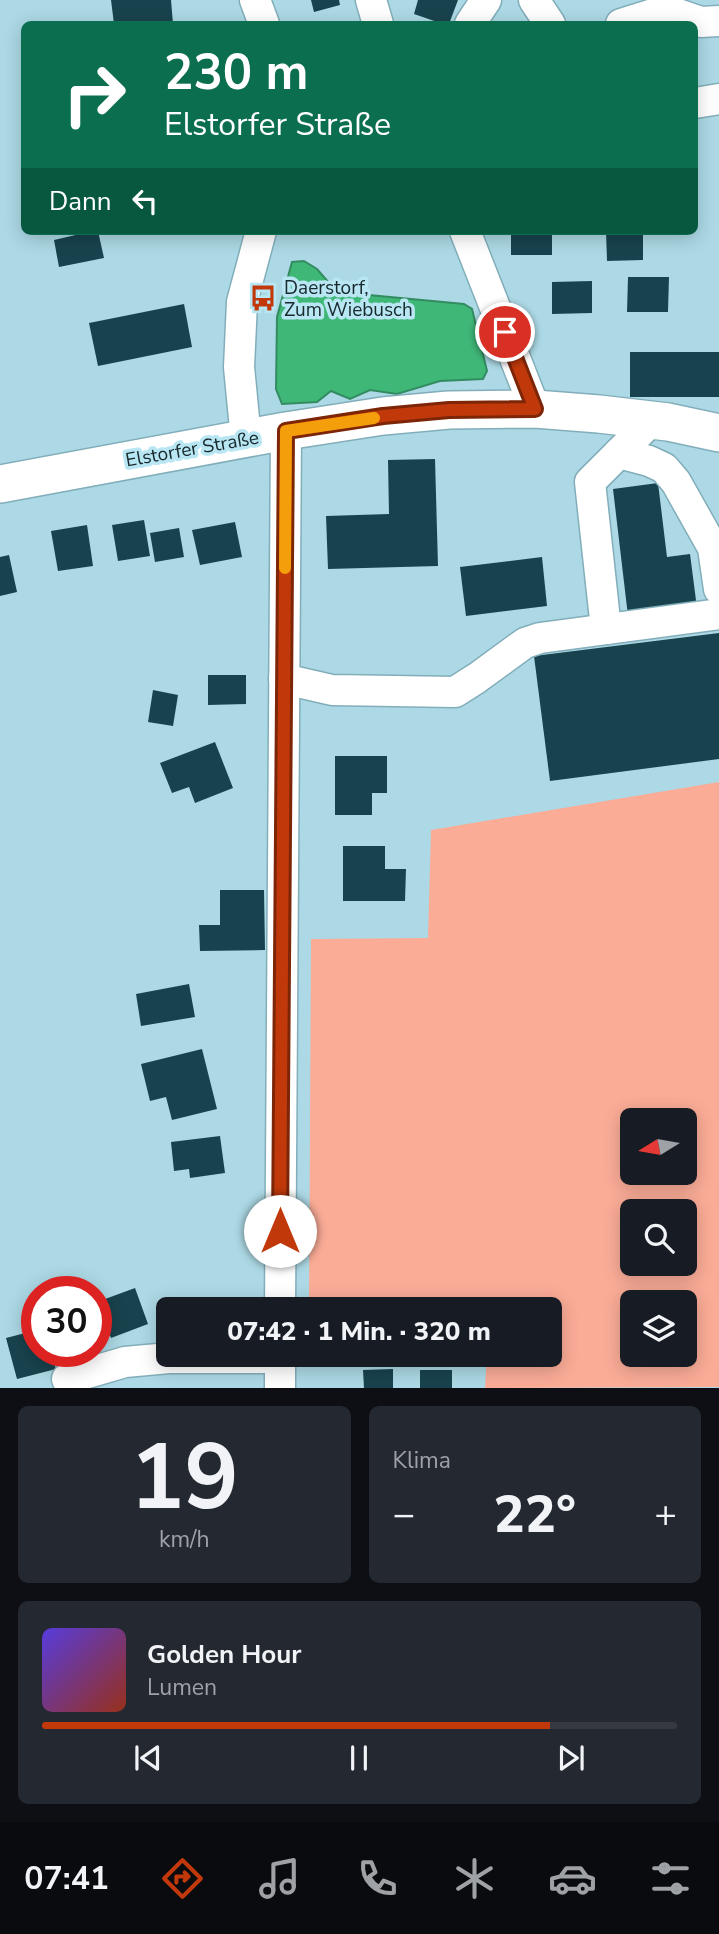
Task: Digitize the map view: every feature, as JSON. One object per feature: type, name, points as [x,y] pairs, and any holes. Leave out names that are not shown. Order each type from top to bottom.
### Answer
[{"type":"main road","name":"Elstorfer Straße","points":[[0,484],[286,431],[383,416],[449,410],[535,409],[599,414],[652,420],[719,433]]},
{"type":"street","points":[[255,0],[263,21]]},
{"type":"street","points":[[371,0],[377,21]]},
{"type":"street","points":[[472,21],[486,0]]},
{"type":"street","points":[[534,0],[549,21]]},
{"type":"street","points":[[630,21],[666,10],[704,14]]},
{"type":"street","points":[[698,102],[719,99]]},
{"type":"street","points":[[246,439],[239,367],[242,303],[260,235]]},
{"type":"street","points":[[467,235],[535,409]]},
{"type":"street","points":[[606,629],[590,482],[652,420]]},
{"type":"street","points":[[280,1297],[286,431]]},
{"type":"street","points":[[619,453],[664,468],[676,482],[713,548],[719,589]]},
{"type":"street","points":[[284,679],[332,690],[455,692],[525,643],[540,638],[719,614]]},
{"type":"street","points":[[67,1378],[125,1362],[156,1359]]},
{"type":"street","points":[[279,1367],[279,1388]]},
{"type":"shaded area","points":[[304,261],[317,269],[337,292],[464,304],[472,309],[487,371],[483,379],[440,381],[397,394],[370,390],[350,399],[331,391],[317,402],[282,404],[276,389],[277,317],[292,262]]},
{"type":"shaded area","points":[[719,782],[719,1387],[485,1388],[486,1367],[562,1367],[562,1297],[309,1297],[311,939],[428,938],[431,830]]},
{"type":"building","points":[[111,0],[171,0],[173,21],[114,21]]},
{"type":"building","points":[[311,0],[339,0],[340,5],[314,12]]},
{"type":"building","points":[[418,0],[458,0],[450,21],[434,21],[414,14]]},
{"type":"building","points":[[76,235],[99,235],[104,258],[59,267],[54,240]]},
{"type":"building","points":[[511,235],[552,235],[552,255],[511,255]]},
{"type":"building","points":[[606,235],[643,235],[643,260],[607,261]]},
{"type":"building","points":[[628,277],[669,277],[668,312],[627,312]]},
{"type":"building","points":[[592,281],[592,313],[552,314],[552,282]]},
{"type":"building","points":[[184,304],[192,347],[98,366],[89,323]]},
{"type":"building","points":[[630,352],[719,352],[719,397],[630,397]]},
{"type":"building","points":[[435,459],[438,566],[328,569],[326,516],[389,514],[388,460]]},
{"type":"building","points":[[658,483],[667,557],[690,554],[697,608],[628,616],[613,489]]},
{"type":"building","points":[[144,520],[150,556],[118,561],[112,525]]},
{"type":"building","points":[[235,522],[242,557],[200,565],[192,530]]},
{"type":"building","points":[[87,525],[93,566],[58,571],[51,531]]},
{"type":"building","points":[[179,528],[184,557],[155,562],[150,533]]},
{"type":"building","points":[[9,555],[17,592],[0,596],[0,557]]},
{"type":"building","points":[[542,557],[547,606],[466,616],[460,567]]},
{"type":"building","points":[[719,633],[719,759],[550,781],[534,656]]},
{"type":"building","points":[[208,675],[246,675],[246,704],[208,705]]},
{"type":"building","points":[[153,690],[178,695],[173,726],[148,722]]},
{"type":"building","points":[[215,742],[233,788],[195,803],[189,787],[172,793],[160,763]]},
{"type":"building","points":[[335,756],[387,756],[387,793],[372,793],[372,815],[335,815]]},
{"type":"building","points":[[343,846],[385,846],[385,869],[406,869],[405,901],[343,901]]},
{"type":"building","points":[[220,890],[264,890],[265,950],[200,951],[199,925],[220,925]]},
{"type":"building","points":[[189,984],[195,1017],[141,1026],[136,994]]},
{"type":"building","points":[[202,1049],[217,1109],[172,1120],[166,1097],[150,1101],[141,1064]]},
{"type":"building","points":[[220,1136],[225,1173],[190,1178],[189,1169],[174,1171],[171,1142]]},
{"type":"building","points":[[135,1288],[148,1324],[112,1338],[112,1296]]},
{"type":"building","points":[[21,1334],[21,1367],[56,1369],[17,1379],[6,1338]]},
{"type":"building","points":[[393,1369],[393,1388],[364,1388],[363,1370]]},
{"type":"building","points":[[420,1370],[452,1370],[452,1388],[420,1388]]},
{"type":"slow traffic","points":[[285,568],[286,431],[374,418]]},
{"type":"place","name":"Daerstorf, Zum Wiebusch","points":[[263,298]]},
{"type":"route","points":[[280,1231],[286,431],[383,416],[449,410],[535,409],[505,332]]}]
